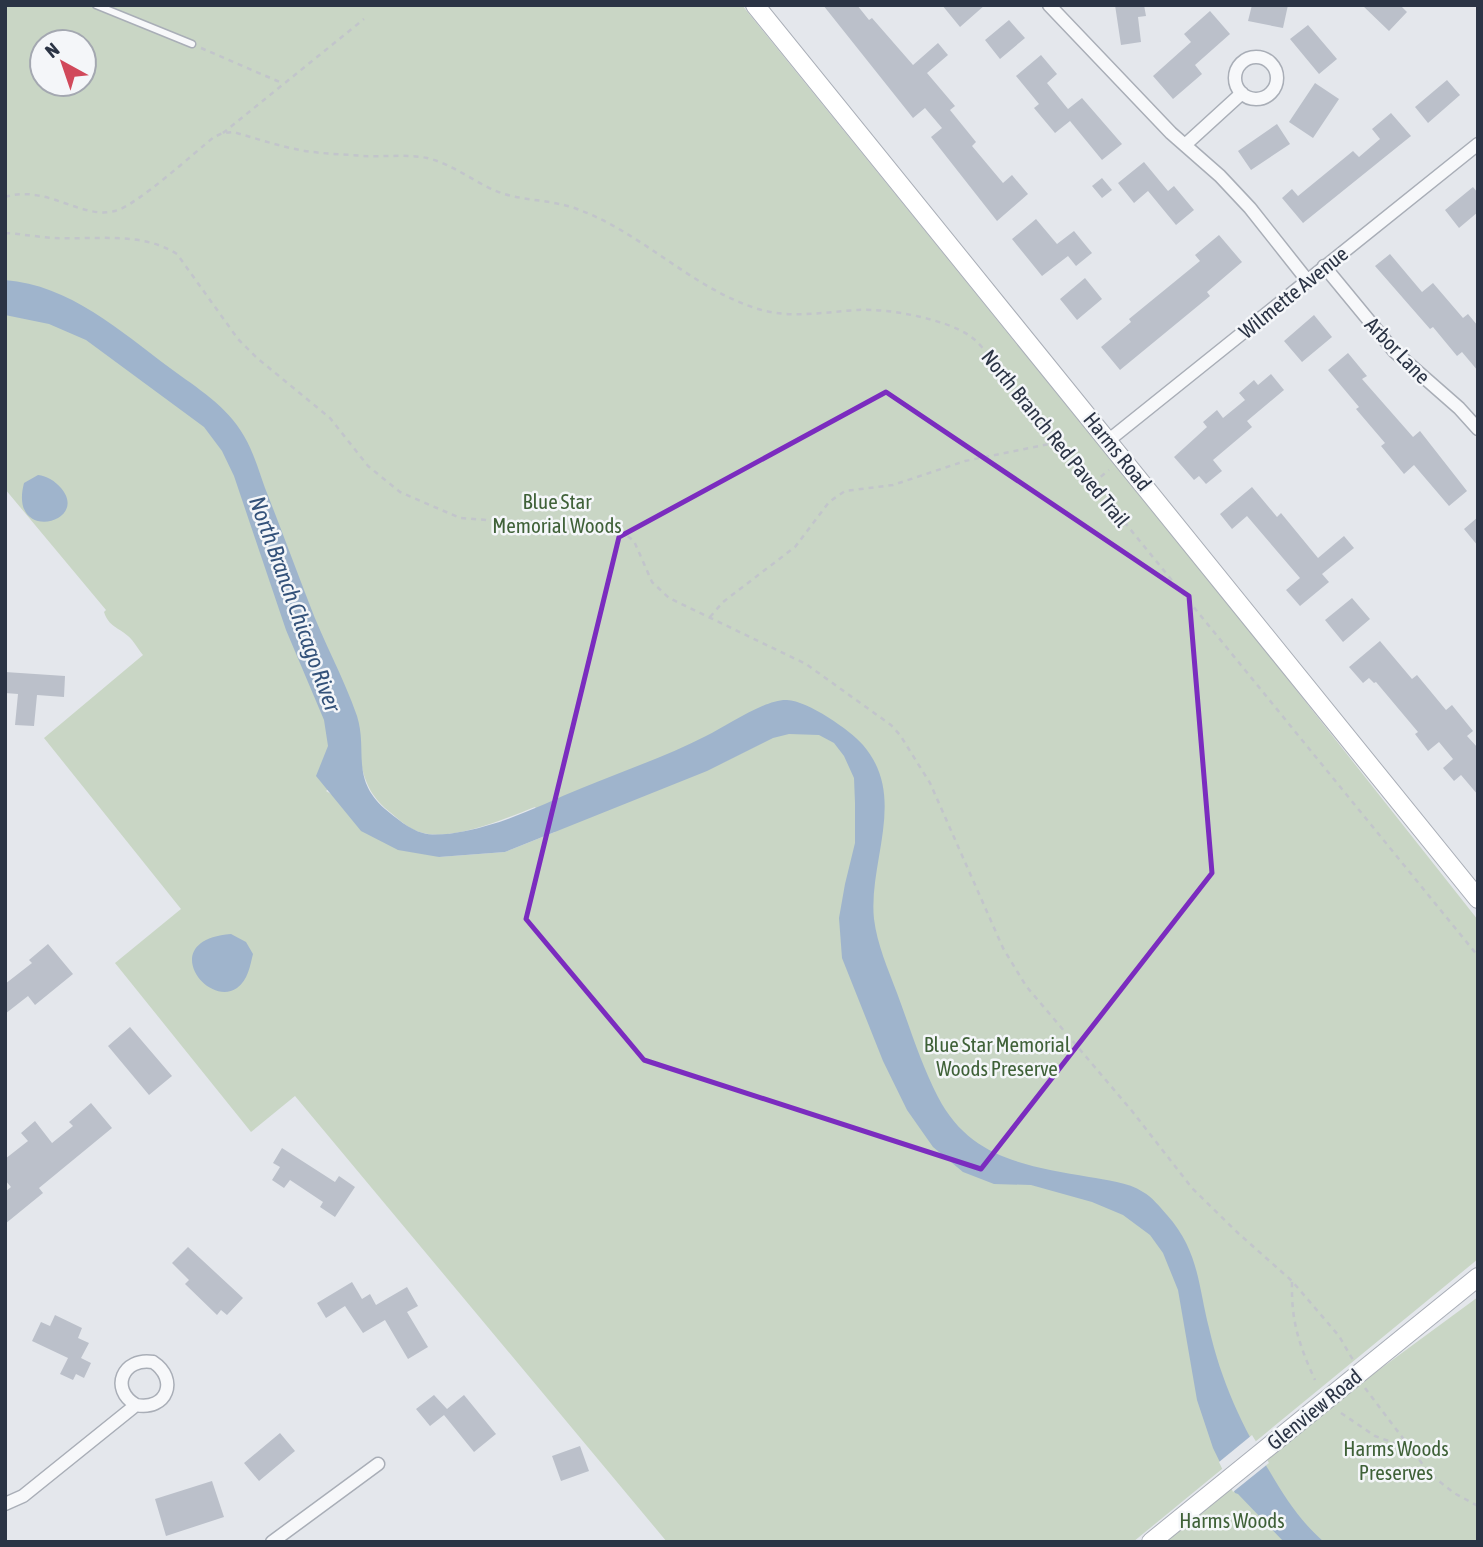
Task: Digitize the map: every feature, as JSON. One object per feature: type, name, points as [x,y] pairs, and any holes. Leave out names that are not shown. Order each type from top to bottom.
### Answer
[{"type":"main road","name":"Harms Road","points":[[755,5],[1478,899]]},
{"type":"main road","name":"Glenview Road","points":[[1151,1542],[1478,1277]]},
{"type":"street","points":[[1053,6],[1155,117],[1220,176],[1250,208],[1307,280]]},
{"type":"street","points":[[1185,145],[1242,93]]},
{"type":"street","name":"Wilmette Avenue","points":[[1109,440],[1478,145]]},
{"type":"street","name":"Arbor Lane","points":[[1324,266],[1394,351],[1459,408],[1478,429]]},
{"type":"street","points":[[5,1504],[23,1496],[136,1405]]},
{"type":"street","points":[[272,1542],[378,1464]]},
{"type":"lane","points":[[96,5],[192,44]]},
{"type":"path","points":[[5,197],[30,193],[101,212],[115,212],[141,196],[364,19]]},
{"type":"path","points":[[192,44],[283,83]]},
{"type":"path","name":"North Branch Red Paved Trail","points":[[223,132],[233,132],[299,150],[432,159],[505,194],[555,203],[600,219],[650,246],[684,272],[708,286],[759,309],[797,315],[861,309],[890,310],[951,327],[971,336],[1478,956]]},
{"type":"path","points":[[5,233],[52,238],[113,237],[167,248],[177,254],[247,348],[330,418],[368,466],[400,492],[460,518],[514,522],[589,522],[621,531],[634,541],[652,582],[669,598],[806,664],[891,725],[930,783],[1003,948],[1027,986],[1132,1111],[1192,1188],[1292,1281],[1339,1336],[1373,1401],[1430,1474],[1454,1493],[1478,1506]]},
{"type":"path","points":[[710,617],[723,602],[795,547],[830,502],[845,491],[893,485],[965,461],[1060,442]]},
{"type":"path","points":[[1093,483],[1114,465]]},
{"type":"path","points":[[1292,1281],[1292,1317],[1304,1356],[1315,1380]]},
{"type":"path","points":[[1340,1413],[1375,1436],[1410,1449]]},
{"type":"highlighted area","points":[[886,392],[1189,596],[1212,873],[981,1169],[644,1060],[526,919],[619,537]]},
{"type":"green space","name":"Blue Star Memorial Woods Preserve","points":[[5,5],[742,5],[1271,658],[1478,920],[1478,1259],[1133,1542],[667,1542],[295,1096],[251,1132],[115,963],[181,909],[44,738],[143,655],[130,638],[108,621],[104,612],[106,610],[5,489]],"holes":[[[361,763],[365,778],[379,802],[402,822],[419,832],[436,835],[465,831],[535,807],[555,832],[505,852],[439,857],[326,791]]]},
{"type":"green space","name":"Harms Woods Preserves","points":[[1478,1297],[1478,1542],[1165,1542],[1357,1386]]},
{"type":"water","name":"North Branch Chicago River","points":[[5,280],[51,291],[93,312],[201,390],[237,425],[253,455],[315,617],[357,716],[367,786],[385,809],[413,829],[423,833],[447,834],[474,829],[525,813],[676,750],[757,708],[778,701],[787,700],[806,705],[839,724],[857,739],[876,765],[883,786],[885,808],[874,897],[874,919],[878,938],[916,1046],[938,1097],[951,1118],[983,1147],[1044,1169],[1131,1186],[1150,1197],[1167,1215],[1178,1228],[1191,1255],[1214,1348],[1226,1385],[1242,1420],[1288,1500],[1324,1542],[1284,1542],[1235,1493],[1213,1448],[1197,1400],[1178,1290],[1163,1253],[1150,1235],[1123,1215],[1092,1202],[1031,1185],[994,1184],[963,1172],[933,1147],[907,1110],[883,1061],[842,958],[839,918],[855,843],[855,803],[854,778],[844,756],[834,743],[819,735],[789,734],[773,738],[707,771],[505,852],[439,857],[398,850],[361,831],[316,776],[328,746],[324,720],[286,630],[234,476],[222,451],[204,427],[86,340],[49,324],[5,315]]},
{"type":"water","points":[[38,475],[56,483],[67,500],[66,511],[48,522],[37,521],[27,514],[22,502],[24,483]]},
{"type":"water","points":[[231,934],[246,942],[253,954],[244,981],[237,988],[225,992],[202,982],[192,959],[196,948],[208,939]]},
{"type":"pier","points":[[1252,1435],[1269,1463],[1233,1492],[1219,1462]]},
{"type":"building","points":[[823,5],[857,5],[913,65],[938,43],[948,55],[927,73],[955,106],[950,110],[976,142],[972,146],[1003,183],[1012,175],[1028,194],[997,221],[931,137],[942,128],[925,108],[913,118]]},
{"type":"building","points":[[942,5],[985,5],[960,27]]},
{"type":"building","points":[[1115,5],[1144,5],[1146,16],[1138,17],[1141,42],[1121,45]]},
{"type":"building","points":[[1252,5],[1288,5],[1283,28],[1248,21]]},
{"type":"building","points":[[1362,5],[1400,5],[1407,12],[1389,31]]},
{"type":"building","points":[[1210,11],[1230,34],[1195,65],[1202,74],[1173,99],[1153,76],[1191,42],[1184,34]]},
{"type":"building","points":[[1009,20],[1025,38],[1000,59],[985,40]]},
{"type":"building","points":[[1308,25],[1337,59],[1319,74],[1290,39]]},
{"type":"building","points":[[1041,55],[1057,74],[1047,83],[1068,109],[1082,98],[1122,144],[1102,160],[1070,121],[1055,133],[1034,108],[1039,104],[1016,76]]},
{"type":"building","points":[[1447,80],[1460,95],[1428,123],[1415,107]]},
{"type":"building","points":[[1315,83],[1339,99],[1313,138],[1289,122]]},
{"type":"building","points":[[1391,113],[1411,136],[1303,223],[1282,198],[1292,189],[1298,196],[1353,151],[1359,157],[1380,139],[1372,129]]},
{"type":"building","points":[[1277,124],[1290,144],[1251,170],[1238,151]]},
{"type":"building","points":[[1144,162],[1168,191],[1174,186],[1194,210],[1176,225],[1148,191],[1134,203],[1118,183]]},
{"type":"building","points":[[1102,178],[1112,190],[1102,198],[1092,186]]},
{"type":"building","points":[[1473,187],[1478,193],[1478,212],[1459,228],[1445,210]]},
{"type":"building","points":[[1036,219],[1057,244],[1074,231],[1092,253],[1076,266],[1068,256],[1042,276],[1012,239]]},
{"type":"building","points":[[1219,235],[1242,262],[1207,292],[1210,296],[1120,370],[1101,347],[1131,322],[1129,319],[1200,261],[1195,255]]},
{"type":"building","points":[[1390,254],[1422,292],[1433,283],[1463,318],[1468,314],[1478,326],[1478,371],[1462,352],[1457,356],[1433,327],[1430,329],[1375,266]]},
{"type":"building","points":[[1085,278],[1102,299],[1077,320],[1060,299]]},
{"type":"building","points":[[1314,315],[1332,337],[1302,362],[1284,341]]},
{"type":"building","points":[[1348,353],[1367,376],[1362,379],[1413,437],[1420,431],[1467,491],[1449,506],[1414,465],[1404,474],[1381,446],[1385,443],[1356,409],[1359,407],[1328,370]]},
{"type":"building","points":[[1271,374],[1284,390],[1247,421],[1252,427],[1213,460],[1222,471],[1206,484],[1199,476],[1194,480],[1174,457],[1207,427],[1203,422],[1217,410],[1223,418],[1245,400],[1239,393],[1254,380],[1258,385]]},
{"type":"building","points":[[1252,487],[1277,517],[1281,513],[1318,558],[1344,536],[1354,548],[1322,574],[1329,582],[1300,606],[1286,590],[1300,578],[1247,516],[1232,529],[1220,514]]},
{"type":"building","points":[[1478,517],[1478,546],[1464,529]]},
{"type":"building","points":[[1352,598],[1370,619],[1343,642],[1325,620]]},
{"type":"building","points":[[1380,641],[1412,679],[1417,675],[1446,710],[1452,705],[1473,731],[1467,736],[1478,748],[1478,795],[1461,775],[1454,781],[1443,768],[1453,759],[1439,742],[1428,751],[1415,734],[1418,732],[1376,682],[1369,678],[1363,683],[1349,667]]},
{"type":"building","points":[[5,672],[65,676],[64,697],[37,695],[34,726],[15,725],[18,694],[5,693]]},
{"type":"building","points":[[48,944],[73,974],[35,1005],[28,996],[5,1014],[5,984],[32,963],[29,960]]},
{"type":"building","points":[[130,1027],[172,1076],[149,1095],[108,1046]]},
{"type":"building","points":[[91,1103],[112,1128],[39,1188],[43,1193],[5,1224],[5,1192],[11,1187],[5,1180],[5,1159],[28,1141],[21,1133],[35,1121],[52,1143],[73,1126],[69,1122]]},
{"type":"building","points":[[282,1148],[335,1182],[339,1176],[355,1187],[335,1217],[320,1207],[323,1202],[290,1180],[284,1188],[272,1180],[280,1167],[273,1163]]},
{"type":"building","points":[[188,1247],[243,1298],[227,1315],[221,1310],[217,1315],[185,1284],[189,1280],[172,1263]]},
{"type":"building","points":[[352,1282],[362,1299],[370,1294],[376,1305],[407,1287],[418,1306],[407,1312],[428,1347],[408,1359],[385,1320],[363,1333],[345,1306],[326,1318],[317,1303]]},
{"type":"building","points":[[55,1315],[82,1328],[78,1338],[89,1343],[81,1358],[91,1363],[84,1378],[76,1374],[73,1380],[60,1374],[68,1358],[32,1341],[41,1322],[50,1326]]},
{"type":"building","points":[[434,1395],[447,1409],[464,1395],[496,1434],[474,1452],[444,1415],[430,1426],[416,1409]]},
{"type":"building","points":[[280,1433],[295,1451],[259,1481],[244,1463]]},
{"type":"building","points":[[580,1446],[589,1471],[561,1481],[552,1456]]},
{"type":"building","points":[[212,1481],[224,1517],[166,1536],[155,1499]]},
{"type":"park label","name":"Blue Star Memorial Woods","points":[[557,513]]},
{"type":"park label","name":"Harms Woods","points":[[1232,1520]]}]
